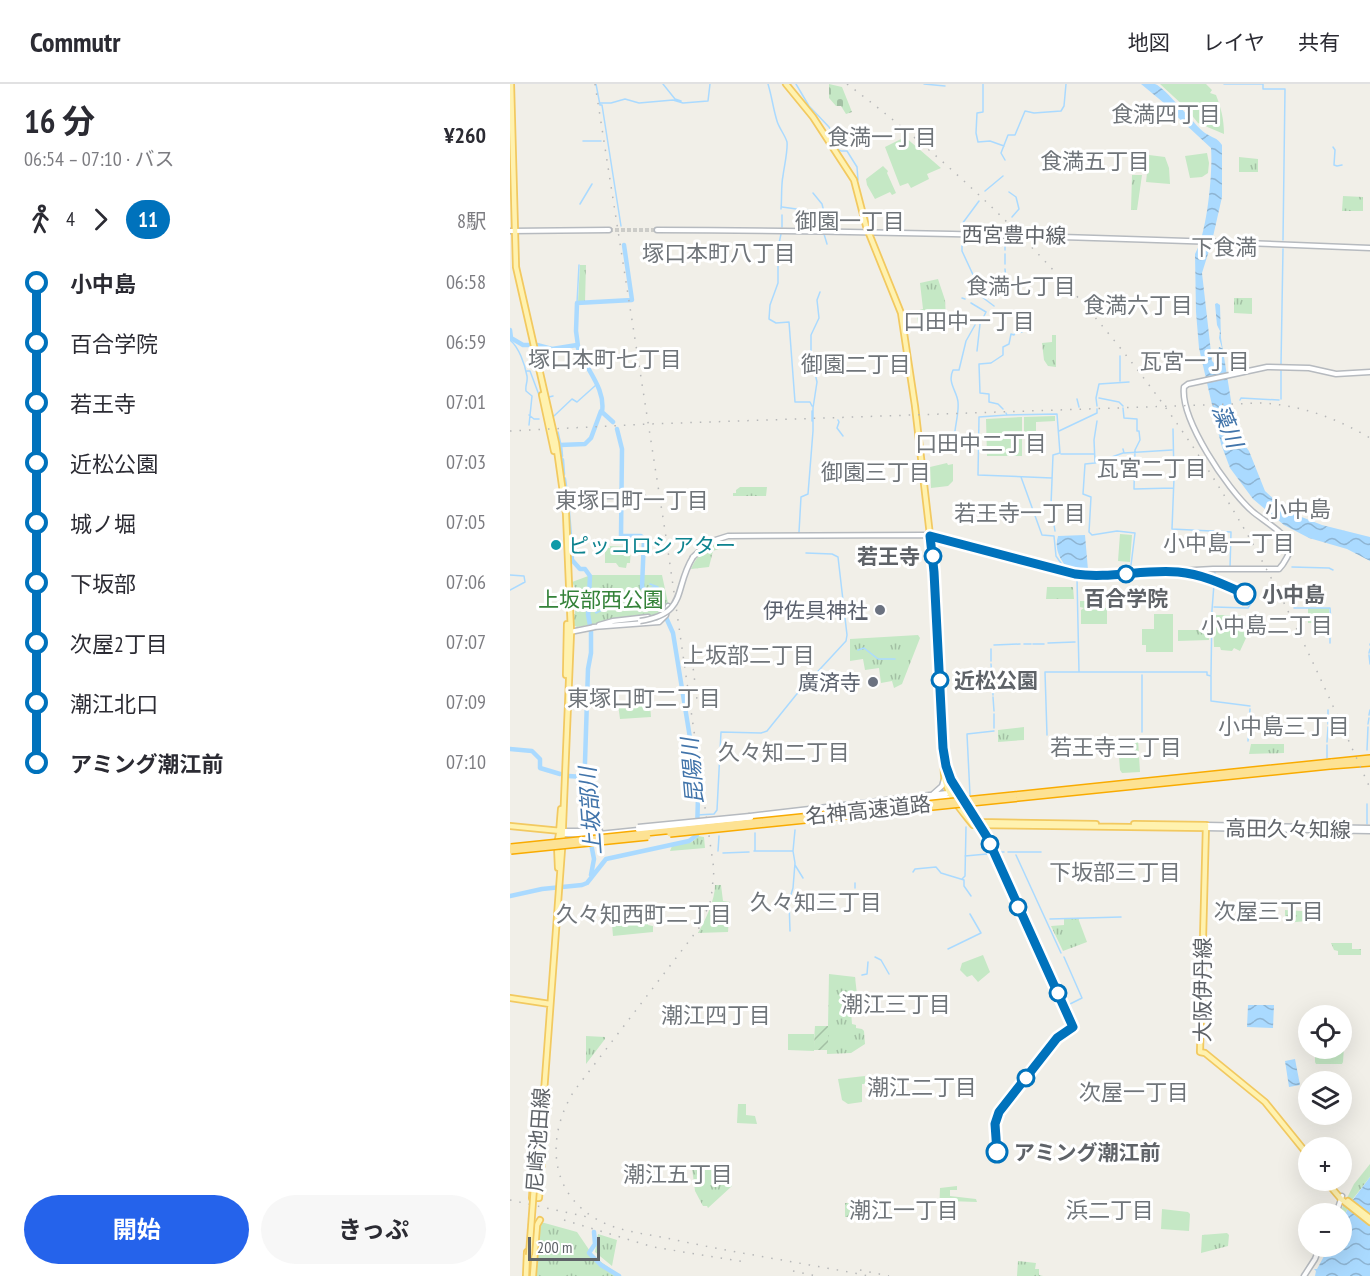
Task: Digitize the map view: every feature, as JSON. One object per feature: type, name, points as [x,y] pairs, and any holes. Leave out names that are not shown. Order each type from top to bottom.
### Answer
[{"type":"highway","name":"名神高速道路","points":[[511,849],[1370,760]]},
{"type":"main road","name":"尼崎池田線","points":[[511,84],[512,231]]},
{"type":"main road","points":[[786,84],[813,117],[853,177],[869,232],[901,312],[915,406],[934,572],[944,778],[948,792],[959,806]]},
{"type":"main road","name":"尼崎池田線","points":[[510,173],[512,231],[517,276],[553,425],[568,550],[569,632],[558,884]]},
{"type":"main road","points":[[512,231],[609,230]]},
{"type":"main road","name":"西宮豊中線","points":[[657,230],[869,232],[1370,248]]},
{"type":"main road","points":[[591,627],[640,621],[662,615],[675,604],[693,557],[702,546],[711,541],[734,535],[930,536],[1066,573],[1091,576],[1282,568],[1291,548],[1290,544],[1282,534],[1242,501],[1226,482],[1194,427],[1182,396],[1184,387],[1264,368],[1313,369],[1336,374],[1370,372]]},
{"type":"main road","points":[[562,496],[640,496],[646,499]]},
{"type":"main road","points":[[569,632],[613,621],[664,615],[658,622],[591,627]]},
{"type":"main road","points":[[939,798],[948,792],[949,783],[944,750]]},
{"type":"main road","points":[[946,767],[976,823]]},
{"type":"main road","points":[[927,796],[939,789],[944,778]]},
{"type":"main road","points":[[750,817],[948,792],[959,795]]},
{"type":"main road","points":[[510,828],[590,833],[948,797],[976,823],[1206,826]]},
{"type":"main road","name":"高田久々知線","points":[[1206,826],[1370,830]]},
{"type":"main road","name":"大阪伊丹線","points":[[1206,826],[1200,1052],[1205,1053],[1253,1092],[1278,1118],[1298,1145]]},
{"type":"main road","name":"尼崎池田線","points":[[529,1276],[558,890],[557,849],[561,832]]},
{"type":"main road","points":[[510,998],[550,1004]]},
{"type":"main road","points":[[542,1108],[545,1120],[538,1199],[531,1196],[537,1121],[542,1108]]},
{"type":"main road","name":"大阪伊丹線","points":[[1293,1138],[1298,1144]]},
{"type":"main road","points":[[1336,1191],[1342,1201],[1370,1220]]},
{"type":"main road","points":[[1342,1201],[1370,1220]]},
{"type":"main road","points":[[529,1276],[528,1240],[536,1241],[537,1223],[540,1220]]},
{"type":"main road","points":[[1304,1276],[1316,1257]]},
{"type":"green space","points":[[829,84],[842,87],[852,112],[846,114],[841,106],[836,106],[829,98]]},
{"type":"green space","points":[[1160,84],[1206,84],[1212,90],[1210,93],[1216,95],[1218,100],[1224,134],[1198,123],[1186,108]]},
{"type":"green space","points":[[905,137],[941,168],[927,174],[929,179],[911,188],[908,183],[900,186],[885,147]]},
{"type":"green space","points":[[1207,153],[1208,173],[1202,177],[1190,178],[1185,156]]},
{"type":"green space","points":[[1149,155],[1165,157],[1169,168],[1170,184],[1146,182]]},
{"type":"green space","points":[[1239,157],[1258,159],[1258,172],[1239,172]]},
{"type":"green space","points":[[883,166],[888,171],[896,193],[892,195],[890,192],[875,199],[866,179]]},
{"type":"green space","points":[[1132,175],[1142,175],[1137,210],[1131,210]]},
{"type":"green space","points":[[1343,196],[1363,197],[1363,211],[1342,211]]},
{"type":"green space","points":[[580,265],[586,265],[585,302],[578,302]]},
{"type":"green space","points":[[938,279],[945,300],[946,317],[942,321],[939,317],[922,320],[922,328],[919,330],[916,311],[923,309],[920,283]]},
{"type":"green space","points":[[1234,298],[1252,298],[1252,314],[1234,313]]},
{"type":"green space","points":[[1052,335],[1056,335],[1056,367],[1048,366],[1044,360],[1042,343],[1052,342]]},
{"type":"green space","points":[[1055,416],[1055,421],[1036,422],[1036,432],[1024,432],[1024,417]]},
{"type":"green space","points":[[1022,417],[1022,456],[987,456],[986,419]]},
{"type":"green space","points":[[947,463],[948,465],[953,464],[953,481],[948,486],[931,488],[930,467]]},
{"type":"green space","points":[[740,487],[767,487],[766,496],[733,496],[733,493],[736,493]]},
{"type":"green space","points":[[1120,534],[1132,535],[1130,562],[1118,561]]},
{"type":"green space","points":[[725,541],[724,547],[713,551],[709,567],[691,569],[703,552]]},
{"type":"green space","points":[[610,546],[631,547],[630,563],[627,563],[626,568],[619,567],[616,563],[605,563],[605,548],[610,548]]},
{"type":"green space","name":"上坂部西公園","points":[[591,575],[662,575],[668,603],[662,611],[653,615],[577,627],[573,625],[572,614],[575,614],[576,590],[572,582]]},
{"type":"green space","points":[[1047,587],[1073,587],[1074,599],[1046,599]]},
{"type":"green space","points":[[1080,601],[1087,601],[1087,608],[1107,608],[1107,624],[1081,624],[1081,610],[1084,608],[1080,607]]},
{"type":"green space","points":[[1308,608],[1329,608],[1330,623],[1308,623]]},
{"type":"green space","points":[[1154,614],[1173,614],[1173,652],[1146,652],[1146,645],[1142,645],[1142,629],[1154,629]]},
{"type":"green space","points":[[1213,615],[1241,615],[1241,622],[1253,623],[1240,651],[1234,648],[1232,651],[1214,647]]},
{"type":"green space","points":[[1178,630],[1208,630],[1209,640],[1178,641]]},
{"type":"green space","name":"近松公園","points":[[918,635],[920,638],[902,684],[894,688],[892,681],[881,683],[879,668],[865,670],[863,659],[850,661],[850,639]]},
{"type":"green space","points":[[650,703],[651,717],[620,719],[618,704]]},
{"type":"green space","points":[[1024,727],[1024,740],[998,742],[998,730]]},
{"type":"green space","points":[[1138,739],[1140,772],[1122,773],[1118,743],[1121,743],[1121,740]]},
{"type":"green space","points":[[1251,744],[1284,744],[1284,753],[1249,754]]},
{"type":"green space","points":[[698,836],[704,837],[705,848],[670,851],[672,846],[692,842]]},
{"type":"green space","points":[[715,885],[721,885],[723,901],[730,902],[728,932],[698,933],[712,903]]},
{"type":"green space","points":[[642,902],[647,905],[648,925],[653,926],[653,932],[613,936],[612,924],[618,923],[616,904]]},
{"type":"green space","points":[[1285,910],[1318,912],[1318,920],[1285,923]]},
{"type":"green space","points":[[1078,918],[1087,942],[1063,951],[1051,926],[1064,925],[1064,919]]},
{"type":"green space","points":[[1331,943],[1352,943],[1352,949],[1361,949],[1361,955],[1338,955],[1338,951],[1334,950]]},
{"type":"green space","points":[[983,955],[990,972],[978,982],[972,975],[967,977],[960,970],[962,963]]},
{"type":"green space","points":[[829,974],[855,977],[859,1012],[851,1012],[852,1024],[864,1031],[865,1044],[851,1053],[827,1054],[827,1050],[814,1050],[815,1026],[828,1026]]},
{"type":"green space","points":[[815,1026],[828,1026],[828,1050],[814,1050]]},
{"type":"green space","points":[[788,1034],[814,1034],[814,1051],[788,1050]]},
{"type":"green space","points":[[586,1036],[605,1037],[605,1039],[586,1064]]},
{"type":"green space","points":[[1315,1059],[1343,1059],[1342,1064],[1316,1064]]},
{"type":"green space","points":[[865,1076],[865,1084],[862,1084],[862,1102],[848,1104],[842,1100],[838,1079]]},
{"type":"green space","points":[[738,1104],[746,1104],[746,1115],[755,1116],[757,1124],[737,1123]]},
{"type":"green space","points":[[1370,1164],[1370,1177],[1350,1203],[1344,1203],[1354,1184]]},
{"type":"green space","points":[[695,1165],[732,1166],[732,1186],[708,1208],[703,1206],[695,1191],[692,1168]]},
{"type":"green space","points":[[957,1186],[957,1190],[950,1190],[950,1196],[976,1199],[977,1202],[948,1201],[947,1215],[939,1215],[940,1188]]},
{"type":"green space","points":[[845,1203],[863,1203],[863,1217],[845,1217]]},
{"type":"green space","points":[[1162,1209],[1188,1212],[1190,1214],[1189,1231],[1161,1229]]},
{"type":"green space","points":[[541,1222],[577,1232],[594,1257],[621,1276],[535,1276],[538,1226]]},
{"type":"green space","points":[[1227,1233],[1229,1235],[1228,1246],[1201,1253],[1202,1235]]},
{"type":"green space","points":[[598,1234],[617,1240],[612,1266],[595,1252]]},
{"type":"green space","points":[[1018,1261],[1036,1263],[1035,1269],[1039,1269],[1039,1275],[1043,1276],[1017,1276]]},
{"type":"water","name":"藻川","points":[[1141,84],[1155,84],[1160,87],[1205,133],[1222,145],[1222,197],[1202,273],[1212,361],[1215,364],[1219,347],[1222,348],[1215,304],[1220,305],[1221,338],[1233,413],[1232,428],[1249,451],[1265,491],[1299,516],[1322,525],[1370,537],[1370,561],[1347,549],[1309,538],[1284,525],[1253,499],[1230,468],[1221,444],[1199,348],[1196,312],[1195,254],[1203,232],[1208,202],[1211,148],[1170,108]]},
{"type":"water","points":[[1085,535],[1088,570],[1085,572],[1068,569],[1058,554],[1058,536]]},
{"type":"water","points":[[1248,1005],[1274,1005],[1273,1028],[1247,1027]]},
{"type":"water","points":[[1295,1059],[1298,1085],[1289,1087],[1285,1061]]},
{"type":"water","points":[[1370,1177],[1370,1276],[1315,1276],[1314,1269],[1317,1269],[1324,1257],[1352,1257],[1352,1201]]},
{"type":"waterway","points":[[596,84],[600,105],[602,105],[621,226]]},
{"type":"waterway","points":[[663,84],[675,99],[681,101]]},
{"type":"waterway","points":[[600,103],[625,99],[639,103],[673,100],[683,103],[708,101],[710,84]]},
{"type":"waterway","points":[[768,84],[777,121],[787,142],[781,209]]},
{"type":"waterway","points":[[796,84],[809,106],[829,127],[839,145],[838,149],[847,151],[857,167],[858,180]]},
{"type":"waterway","points":[[924,84],[945,86]]},
{"type":"waterway","points":[[983,84],[983,112],[977,113],[978,142],[990,141],[1004,146]]},
{"type":"waterway","points":[[1005,160],[1001,153],[1008,135],[1015,135],[1025,111],[1034,113],[1061,111],[1064,106],[1066,84]]},
{"type":"waterway","points":[[1224,84],[1263,84]]},
{"type":"waterway","points":[[1263,84],[1263,89],[1285,89],[1283,240]]},
{"type":"waterway","points":[[583,141],[601,141]]},
{"type":"waterway","points":[[1333,147],[1335,150],[1334,165],[1342,165]]},
{"type":"waterway","points":[[985,191],[1003,176]]},
{"type":"waterway","points":[[580,204],[592,184]]},
{"type":"waterway","points":[[1009,192],[1016,197],[1019,209],[1012,217]]},
{"type":"waterway","points":[[813,193],[822,204],[824,212]]},
{"type":"waterway","points":[[962,231],[962,224],[979,201]]},
{"type":"waterway","points":[[782,207],[811,211],[811,217],[821,222]]},
{"type":"waterway","points":[[782,215],[782,227]]},
{"type":"waterway","points":[[781,234],[778,248],[778,283],[770,305],[769,319],[776,323],[789,322],[795,402],[810,402],[812,406]]},
{"type":"waterway","points":[[824,234],[827,244]]},
{"type":"waterway","points":[[962,236],[962,251],[975,279]]},
{"type":"waterway","points":[[1005,237],[1005,250]]},
{"type":"waterway","points":[[578,346],[577,303],[632,300],[624,245]]},
{"type":"waterway","points":[[1281,365],[1283,249]]},
{"type":"waterway","points":[[1005,254],[1005,264]]},
{"type":"waterway","points":[[577,303],[579,265]]},
{"type":"waterway","points":[[1005,269],[1006,280]]},
{"type":"waterway","points":[[976,282],[982,294]]},
{"type":"waterway","points":[[1006,284],[1006,295]]},
{"type":"waterway","points":[[799,532],[801,497],[808,494],[813,408],[817,382],[811,356],[811,335],[819,318],[817,300],[820,292]]},
{"type":"waterway","points":[[982,297],[994,306]]},
{"type":"waterway","points":[[971,303],[986,312],[980,324],[977,351]]},
{"type":"waterway","points":[[1003,409],[998,404],[989,402],[989,394],[980,393],[979,364],[991,363],[1003,355],[1003,347],[1009,344],[1011,334],[1014,335],[1016,331],[1022,332],[1022,314]]},
{"type":"waterway","points":[[922,434],[953,433],[955,431],[958,402],[951,375],[953,370],[959,370],[966,341],[975,325]]},
{"type":"waterway","name":"昆陽川","points":[[510,330],[511,338],[523,345],[537,345],[552,349],[577,345],[601,394],[602,412],[613,422]]},
{"type":"waterway","points":[[510,340],[521,356],[527,376],[526,391],[532,396],[529,425]]},
{"type":"waterway","points":[[1120,356],[1120,381]]},
{"type":"waterway","points":[[1281,370],[1281,399]]},
{"type":"waterway","points":[[527,371],[530,371],[539,395]]},
{"type":"waterway","points":[[1097,406],[1099,384],[1129,382]]},
{"type":"waterway","points":[[554,416],[572,399],[577,402],[596,385]]},
{"type":"waterway","points":[[549,397],[553,396]]},
{"type":"waterway","points":[[1099,398],[1119,402],[1123,406]]},
{"type":"waterway","points":[[1240,400],[1241,398],[1279,400]]},
{"type":"waterway","points":[[1077,399],[1079,407]]},
{"type":"waterway","points":[[1123,408],[1124,418],[1137,419],[1137,431],[1139,431],[1140,440],[1135,450],[1134,489],[1173,488]]},
{"type":"waterway","points":[[1059,431],[1097,413],[1097,409]]},
{"type":"waterway","name":"上坂部川","points":[[561,456],[560,445],[585,444],[591,438],[601,411]]},
{"type":"waterway","points":[[812,411],[812,421]]},
{"type":"waterway","points":[[1006,413],[1007,415],[979,417],[978,475],[1052,478]]},
{"type":"waterway","points":[[1007,415],[1057,414],[1060,453],[1053,455],[1051,505],[1055,531]]},
{"type":"waterway","points":[[529,415],[534,419],[539,419]]},
{"type":"waterway","points":[[838,420],[837,428],[843,436]]},
{"type":"waterway","points":[[1095,462],[1094,440],[1097,421]]},
{"type":"waterway","name":"昆陽川","points":[[510,896],[542,889],[582,885],[587,883],[606,859],[689,841],[697,835],[696,775],[673,633],[664,613],[642,587],[644,539],[641,536],[621,536],[622,449],[617,429]]},
{"type":"waterway","points":[[1173,429],[1172,529],[1231,532],[1230,568]]},
{"type":"waterway","points":[[558,432],[561,445]]},
{"type":"waterway","points":[[1123,449],[1124,453],[1172,450]]},
{"type":"waterway","points":[[1123,453],[1095,463],[1085,464],[1083,494],[1091,497],[1089,532],[1092,535],[1117,531],[1135,533],[1131,565]]},
{"type":"waterway","points":[[1061,454],[1094,454]]},
{"type":"waterway","name":"上坂部川","points":[[562,460],[563,474]]},
{"type":"waterway","points":[[1021,477],[1042,535],[1054,536],[1056,556],[1065,569]]},
{"type":"waterway","name":"上坂部川","points":[[564,479],[566,493]]},
{"type":"waterway","name":"上坂部川","points":[[567,500],[572,560],[580,569],[585,569],[590,576],[588,614],[591,653],[588,669],[584,793],[594,859],[591,875]]},
{"type":"waterway","points":[[1069,506],[1081,507]]},
{"type":"waterway","points":[[697,815],[714,814],[717,810],[721,732],[761,733],[767,731],[796,695],[846,641],[838,557],[832,554],[806,553]]},
{"type":"waterway","points":[[1292,567],[1333,570]]},
{"type":"waterway","points":[[1211,675],[1212,610],[1215,571],[1217,570]]},
{"type":"waterway","points":[[1066,573],[1067,576],[1077,578],[1079,672],[1207,672],[1207,675],[1211,676],[1211,701],[1250,706]]},
{"type":"waterway","points":[[510,575],[524,576],[525,582],[510,590]]},
{"type":"waterway","points":[[650,584],[658,587],[658,589],[653,587],[649,589],[653,591]]},
{"type":"waterway","points":[[1214,607],[1248,608],[1253,600]]},
{"type":"waterway","points":[[589,604],[591,604],[590,612],[594,609],[596,613],[602,610]]},
{"type":"waterway","points":[[1294,608],[1330,608],[1331,622]]},
{"type":"waterway","points":[[1330,627],[1330,643]]},
{"type":"waterway","points":[[1048,643],[1075,642]]},
{"type":"waterway","points":[[994,645],[1020,644]]},
{"type":"waterway","points":[[1024,644],[1031,644]]},
{"type":"waterway","points":[[1033,644],[1044,644]]},
{"type":"waterway","points":[[858,650],[864,648],[878,659],[895,659]]},
{"type":"waterway","points":[[991,649],[991,661]]},
{"type":"waterway","points":[[1369,653],[1370,649]]},
{"type":"waterway","points":[[1369,655],[1370,664]]},
{"type":"waterway","points":[[991,664],[992,677]]},
{"type":"waterway","points":[[1047,735],[1045,672],[1078,672]]},
{"type":"waterway","points":[[1142,675],[1142,732]]},
{"type":"waterway","points":[[992,680],[993,695]]},
{"type":"waterway","points":[[993,697],[994,711]]},
{"type":"waterway","points":[[1248,741],[1250,709]]},
{"type":"waterway","points":[[1328,710],[1328,724]]},
{"type":"waterway","points":[[1369,715],[1370,710]]},
{"type":"waterway","points":[[994,714],[994,728]]},
{"type":"waterway","points":[[1368,724],[1369,718]]},
{"type":"waterway","points":[[1327,742],[1328,727]]},
{"type":"waterway","points":[[1367,750],[1368,727]]},
{"type":"waterway","points":[[970,795],[967,734],[994,731]]},
{"type":"waterway","points":[[1327,745],[1327,758]]},
{"type":"waterway","points":[[510,749],[532,751],[540,759],[540,768],[560,774]]},
{"type":"waterway","points":[[568,776],[585,777]]},
{"type":"waterway","points":[[1367,804],[1367,824]]},
{"type":"waterway","points":[[962,879],[965,876],[966,827]]},
{"type":"waterway","points":[[754,851],[793,851],[795,830]]},
{"type":"waterway","points":[[755,833],[755,850]]},
{"type":"waterway","points":[[718,851],[719,836]]},
{"type":"waterway","points":[[790,931],[789,901],[793,888],[795,863],[793,851]]},
{"type":"waterway","points":[[723,853],[749,852]]},
{"type":"waterway","points":[[997,852],[1004,852]]},
{"type":"waterway","points":[[1008,852],[1041,852]]},
{"type":"waterway","points":[[965,856],[987,854]]},
{"type":"waterway","points":[[1016,855],[1061,953]]},
{"type":"waterway","points":[[795,865],[803,878]]},
{"type":"waterway","points":[[913,872],[915,869],[936,867],[941,873],[964,880],[964,886],[971,896]]},
{"type":"waterway","points":[[855,883],[855,888]]},
{"type":"waterway","points":[[948,949],[981,933],[970,914]]},
{"type":"waterway","points":[[1050,919],[1121,917]]},
{"type":"waterway","points":[[875,957],[881,960],[889,974]]},
{"type":"waterway","points":[[1064,957],[1082,998],[1068,1005]]},
{"type":"waterway","points":[[862,975],[867,974],[868,962]]},
{"type":"waterway","points":[[594,1232],[595,1244],[589,1253],[601,1265],[619,1276]]},
{"type":"tunnel","points":[[609,230],[657,230]]},
{"type":"railway","points":[[595,84],[666,537],[714,870],[711,900],[699,928],[574,1091],[559,1126],[556,1145],[557,1163],[570,1196],[583,1210],[608,1225],[720,1249],[869,1276]]},
{"type":"railway","points":[[847,84],[907,131],[1020,235],[1072,290],[1167,410],[1210,473],[1267,569],[1313,662],[1370,788]]},
{"type":"railway","points":[[510,431],[1261,403],[1290,406],[1318,414],[1344,424],[1370,438]]},
{"type":"railway","points":[[691,650],[697,700]]},
{"type":"railway","points":[[510,1200],[592,1218]]},
{"type":"railway","points":[[564,1220],[653,1247],[745,1262]]},
{"type":"railway","points":[[860,1270],[889,1276]]},
{"type":"railway","points":[[793,1271],[816,1276]]},
{"type":"bus line","name":"11","points":[[997,1152],[995,1124],[999,1112],[1057,1038],[1073,1027],[987,837],[956,790],[946,767],[930,536],[1075,574],[1091,576],[1181,572],[1210,578],[1245,594]]},
{"type":"place","name":"ピッコロシアター","points":[[556,545]]},
{"type":"place","name":"若王寺","points":[[933,556]]},
{"type":"place","name":"百合学院","points":[[1126,574]]},
{"type":"place","name":"小中島","points":[[1245,594]]},
{"type":"place","name":"伊佐具神社","points":[[880,610]]},
{"type":"place","name":"近松公園","points":[[940,680]]},
{"type":"place","name":"廣済寺","points":[[873,682]]},
{"type":"place","name":"アミング潮江前","points":[[997,1152]]},
{"type":"district","name":"食満四丁目","points":[[1166,114]]},
{"type":"district","name":"食満一丁目","points":[[882,137]]},
{"type":"district","name":"食満五丁目","points":[[1095,161]]},
{"type":"district","name":"御園一丁目","points":[[850,221]]},
{"type":"district","name":"下食満","points":[[1224,247]]},
{"type":"district","name":"塚口本町八丁目","points":[[719,253]]},
{"type":"district","name":"食満七丁目","points":[[1021,286]]},
{"type":"district","name":"食満六丁目","points":[[1138,305]]},
{"type":"district","name":"口田中一丁目","points":[[969,321]]},
{"type":"district","name":"塚口本町七丁目","points":[[605,359]]},
{"type":"district","name":"瓦宮一丁目","points":[[1195,361]]},
{"type":"district","name":"御園二丁目","points":[[856,364]]},
{"type":"district","name":"口田中二丁目","points":[[981,443]]},
{"type":"district","name":"瓦宮二丁目","points":[[1152,468]]},
{"type":"district","name":"御園三丁目","points":[[876,472]]},
{"type":"district","name":"東塚口町一丁目","points":[[632,500]]},
{"type":"district","name":"小中島","points":[[1298,509]]},
{"type":"district","name":"若王寺一丁目","points":[[1020,513]]},
{"type":"district","name":"小中島一丁目","points":[[1229,543]]},
{"type":"district","name":"小中島二丁目","points":[[1267,625]]},
{"type":"district","name":"上坂部二丁目","points":[[749,655]]},
{"type":"district","name":"東塚口町二丁目","points":[[644,698]]},
{"type":"district","name":"小中島三丁目","points":[[1284,726]]},
{"type":"district","name":"若王寺三丁目","points":[[1116,747]]},
{"type":"district","name":"久々知二丁目","points":[[784,752]]},
{"type":"district","name":"下坂部三丁目","points":[[1115,872]]},
{"type":"district","name":"久々知三丁目","points":[[816,902]]},
{"type":"district","name":"次屋三丁目","points":[[1269,911]]},
{"type":"district","name":"久々知西町二丁目","points":[[644,914]]},
{"type":"district","name":"潮江三丁目","points":[[896,1004]]},
{"type":"district","name":"潮江四丁目","points":[[716,1015]]},
{"type":"district","name":"潮江二丁目","points":[[922,1087]]},
{"type":"district","name":"次屋一丁目","points":[[1134,1092]]},
{"type":"district","name":"潮江五丁目","points":[[678,1174]]},
{"type":"district","name":"潮江一丁目","points":[[904,1210]]},
{"type":"district","name":"浜二丁目","points":[[1110,1210]]}]
